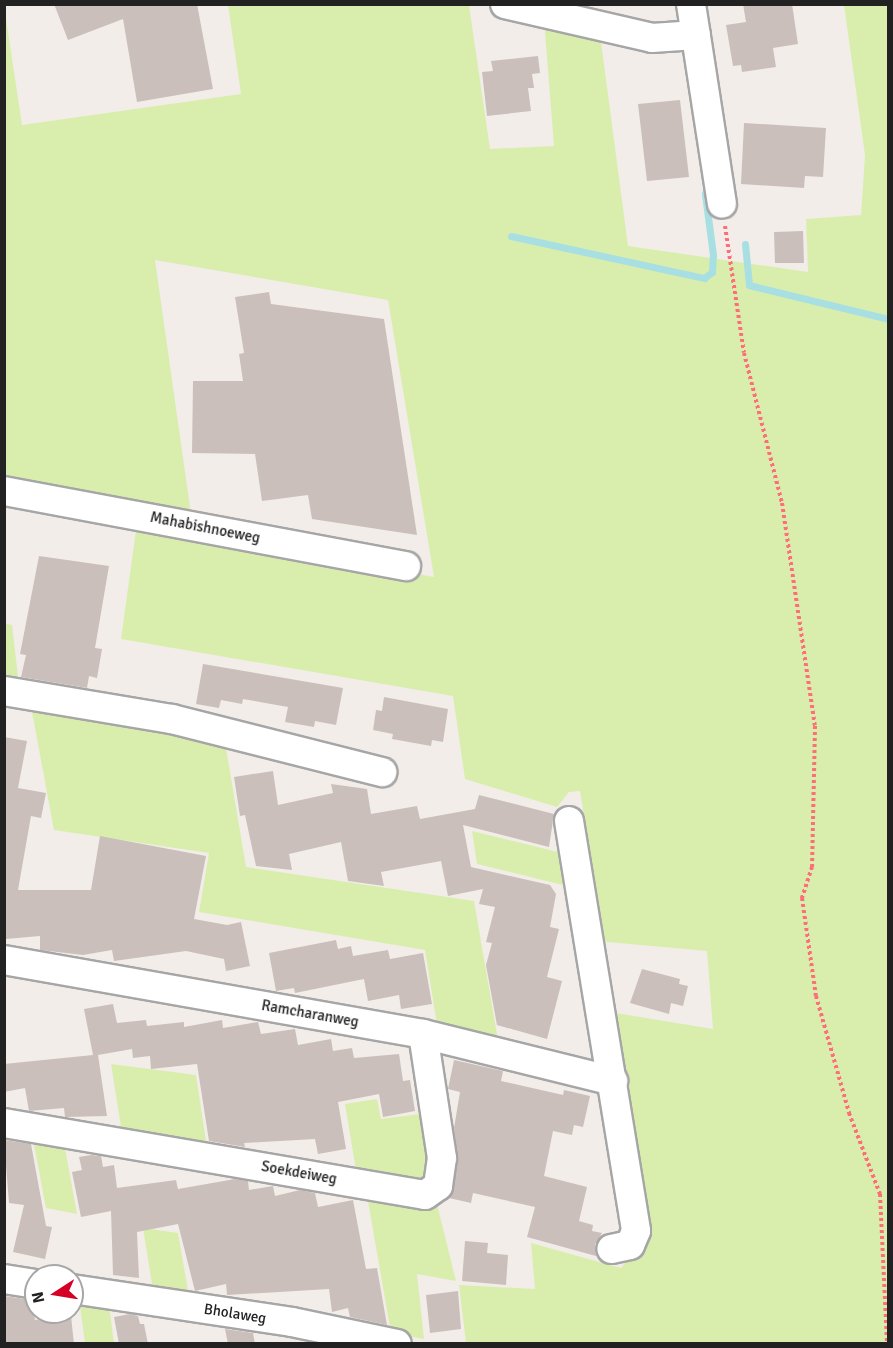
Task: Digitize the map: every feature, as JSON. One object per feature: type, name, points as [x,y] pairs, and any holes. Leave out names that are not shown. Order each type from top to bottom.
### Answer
[{"type":"street","points":[[505,4],[652,38],[696,35]]},
{"type":"street","points":[[691,4],[722,204]]},
{"type":"street","name":"Mahabishnoeweg","points":[[4,491],[406,566]]},
{"type":"street","points":[[4,691],[172,719],[382,772]]},
{"type":"street","points":[[570,821],[636,1231],[630,1245],[611,1249]]},
{"type":"street","name":"Ramcharanweg","points":[[4,960],[423,1034],[613,1081]]},
{"type":"street","name":"Soekdeiweg","points":[[4,1123],[425,1195],[438,1186],[442,1158],[423,1034]]},
{"type":"street","points":[[4,1279],[24,1282]]},
{"type":"street","name":"Bholaweg","points":[[84,1291],[292,1322],[396,1344]]},
{"type":"path","points":[[722,204],[744,353],[782,503],[815,726],[812,867],[802,898],[813,975],[849,1113],[880,1194],[887,1344]]},
{"type":"green space","points":[[4,5],[22,125],[241,94],[228,5],[469,5],[490,149],[554,146],[544,20],[600,34],[628,246],[808,272],[806,219],[861,215],[865,155],[844,5],[888,5],[888,1343],[466,1343],[459,1285],[535,1289],[531,1243],[621,1268],[644,1238],[610,1012],[713,1029],[707,951],[597,941],[576,818],[584,815],[580,791],[569,792],[557,807],[465,779],[453,696],[121,639],[137,523],[434,577],[388,300],[155,260],[191,514],[5,480]]},
{"type":"green space","points":[[4,623],[12,625],[19,685],[5,683]]},
{"type":"green space","points":[[30,701],[224,736],[246,867],[474,901],[499,1046],[438,1031],[425,950],[199,912],[209,853],[54,830]]},
{"type":"green space","points":[[472,831],[570,855],[575,888],[477,864]]},
{"type":"green space","points":[[111,1064],[196,1075],[207,1148],[122,1133]]},
{"type":"green space","points":[[377,1099],[381,1119],[428,1113],[428,1185],[357,1176],[345,1104]]},
{"type":"green space","points":[[31,1129],[63,1137],[77,1214],[46,1208]]},
{"type":"green space","points":[[366,1190],[436,1200],[456,1281],[417,1274],[424,1339],[391,1333]]},
{"type":"green space","points":[[143,1228],[178,1233],[189,1296],[153,1290]]},
{"type":"green space","points":[[84,1292],[108,1297],[114,1343],[85,1343],[82,1324]]},
{"type":"building","points":[[54,4],[197,4],[213,89],[137,102],[123,19],[68,40]]},
{"type":"building","points":[[743,4],[792,4],[798,44],[773,48],[776,67],[742,72],[741,65],[733,66],[726,25],[746,22]]},
{"type":"building","points":[[538,56],[540,73],[532,74],[534,88],[528,88],[531,111],[487,116],[482,72],[493,71],[491,61]]},
{"type":"building","points":[[680,100],[689,177],[647,181],[638,104]]},
{"type":"building","points":[[744,123],[826,128],[823,177],[805,176],[804,188],[741,184]]},
{"type":"building","points":[[803,231],[804,263],[775,263],[774,232]]},
{"type":"building","points":[[269,292],[271,304],[384,319],[417,535],[312,519],[308,495],[262,501],[255,454],[192,453],[193,381],[243,381],[239,354],[244,353],[235,297]]},
{"type":"building","points":[[39,556],[109,566],[95,648],[102,649],[97,678],[89,676],[87,688],[21,677],[26,655],[20,654]]},
{"type":"building","points":[[203,664],[343,688],[336,725],[315,721],[314,727],[285,722],[288,707],[243,699],[242,704],[221,700],[219,708],[196,704]]},
{"type":"building","points":[[384,697],[448,709],[443,742],[432,740],[431,746],[392,739],[393,734],[373,730],[376,710],[382,711]]},
{"type":"building","points":[[4,737],[27,741],[18,788],[46,793],[41,818],[31,816],[18,890],[91,890],[100,836],[206,856],[194,919],[227,925],[241,922],[250,966],[226,971],[224,959],[186,951],[114,961],[112,950],[83,955],[40,950],[40,936],[6,939]]},
{"type":"building","points":[[273,771],[278,805],[333,793],[331,784],[367,789],[371,814],[417,806],[420,819],[475,809],[479,795],[554,814],[549,847],[463,825],[471,867],[550,885],[556,894],[550,927],[559,929],[547,977],[562,981],[547,1039],[497,1025],[486,965],[492,943],[486,942],[495,907],[479,904],[483,889],[448,896],[441,861],[381,872],[384,886],[348,881],[341,842],[289,854],[292,870],[256,866],[245,815],[240,816],[234,777]]},
{"type":"building","points":[[336,940],[338,949],[351,946],[353,956],[388,950],[390,959],[423,953],[432,1004],[401,1009],[399,995],[368,1001],[364,979],[295,993],[294,988],[276,991],[269,953]]},
{"type":"building","points":[[642,969],[680,979],[679,984],[688,986],[683,1006],[671,1003],[669,1014],[630,1003]]},
{"type":"building","points":[[113,1004],[117,1023],[146,1020],[147,1026],[184,1022],[184,1027],[222,1020],[223,1028],[258,1022],[261,1034],[295,1029],[298,1045],[331,1039],[333,1051],[352,1048],[354,1058],[399,1054],[403,1081],[410,1080],[415,1111],[383,1117],[379,1094],[338,1102],[346,1149],[318,1154],[315,1139],[244,1143],[245,1147],[209,1141],[197,1064],[151,1069],[150,1056],[133,1058],[132,1049],[98,1055],[107,1116],[65,1117],[64,1108],[29,1111],[25,1088],[4,1092],[4,1064],[93,1055],[84,1009]]},
{"type":"building","points":[[454,1060],[503,1071],[501,1081],[563,1095],[564,1090],[590,1096],[583,1127],[574,1125],[572,1135],[553,1131],[544,1176],[587,1187],[579,1221],[593,1225],[592,1231],[602,1233],[595,1244],[596,1256],[527,1237],[535,1207],[473,1193],[471,1203],[449,1198],[458,1160],[454,1128],[460,1092],[448,1089]]},
{"type":"building","points":[[4,1140],[31,1144],[46,1226],[52,1227],[45,1259],[13,1252],[24,1205],[9,1203]]},
{"type":"building","points":[[101,1156],[103,1167],[114,1165],[117,1188],[176,1180],[178,1189],[235,1179],[248,1181],[249,1190],[273,1186],[275,1196],[300,1190],[315,1193],[318,1207],[353,1200],[366,1269],[377,1268],[387,1325],[350,1317],[348,1308],[332,1312],[329,1289],[227,1295],[226,1284],[195,1291],[178,1224],[137,1232],[139,1278],[113,1275],[111,1211],[81,1217],[72,1172],[82,1170],[79,1157]]},
{"type":"building","points":[[465,1241],[488,1243],[487,1253],[508,1255],[506,1285],[462,1281]]},
{"type":"building","points":[[458,1291],[461,1329],[430,1333],[426,1295]]},
{"type":"building","points":[[4,1296],[24,1299],[24,1324],[72,1324],[74,1344],[6,1344]]},
{"type":"building","points":[[130,1314],[138,1316],[140,1324],[144,1324],[148,1344],[119,1344],[114,1317]]},
{"type":"building","points":[[225,1329],[253,1333],[255,1344],[228,1344]]},
{"type":"waterway","points":[[511,236],[704,278],[712,272],[713,255],[705,194]]},
{"type":"waterway","points":[[745,244],[749,285],[888,319]]}]
